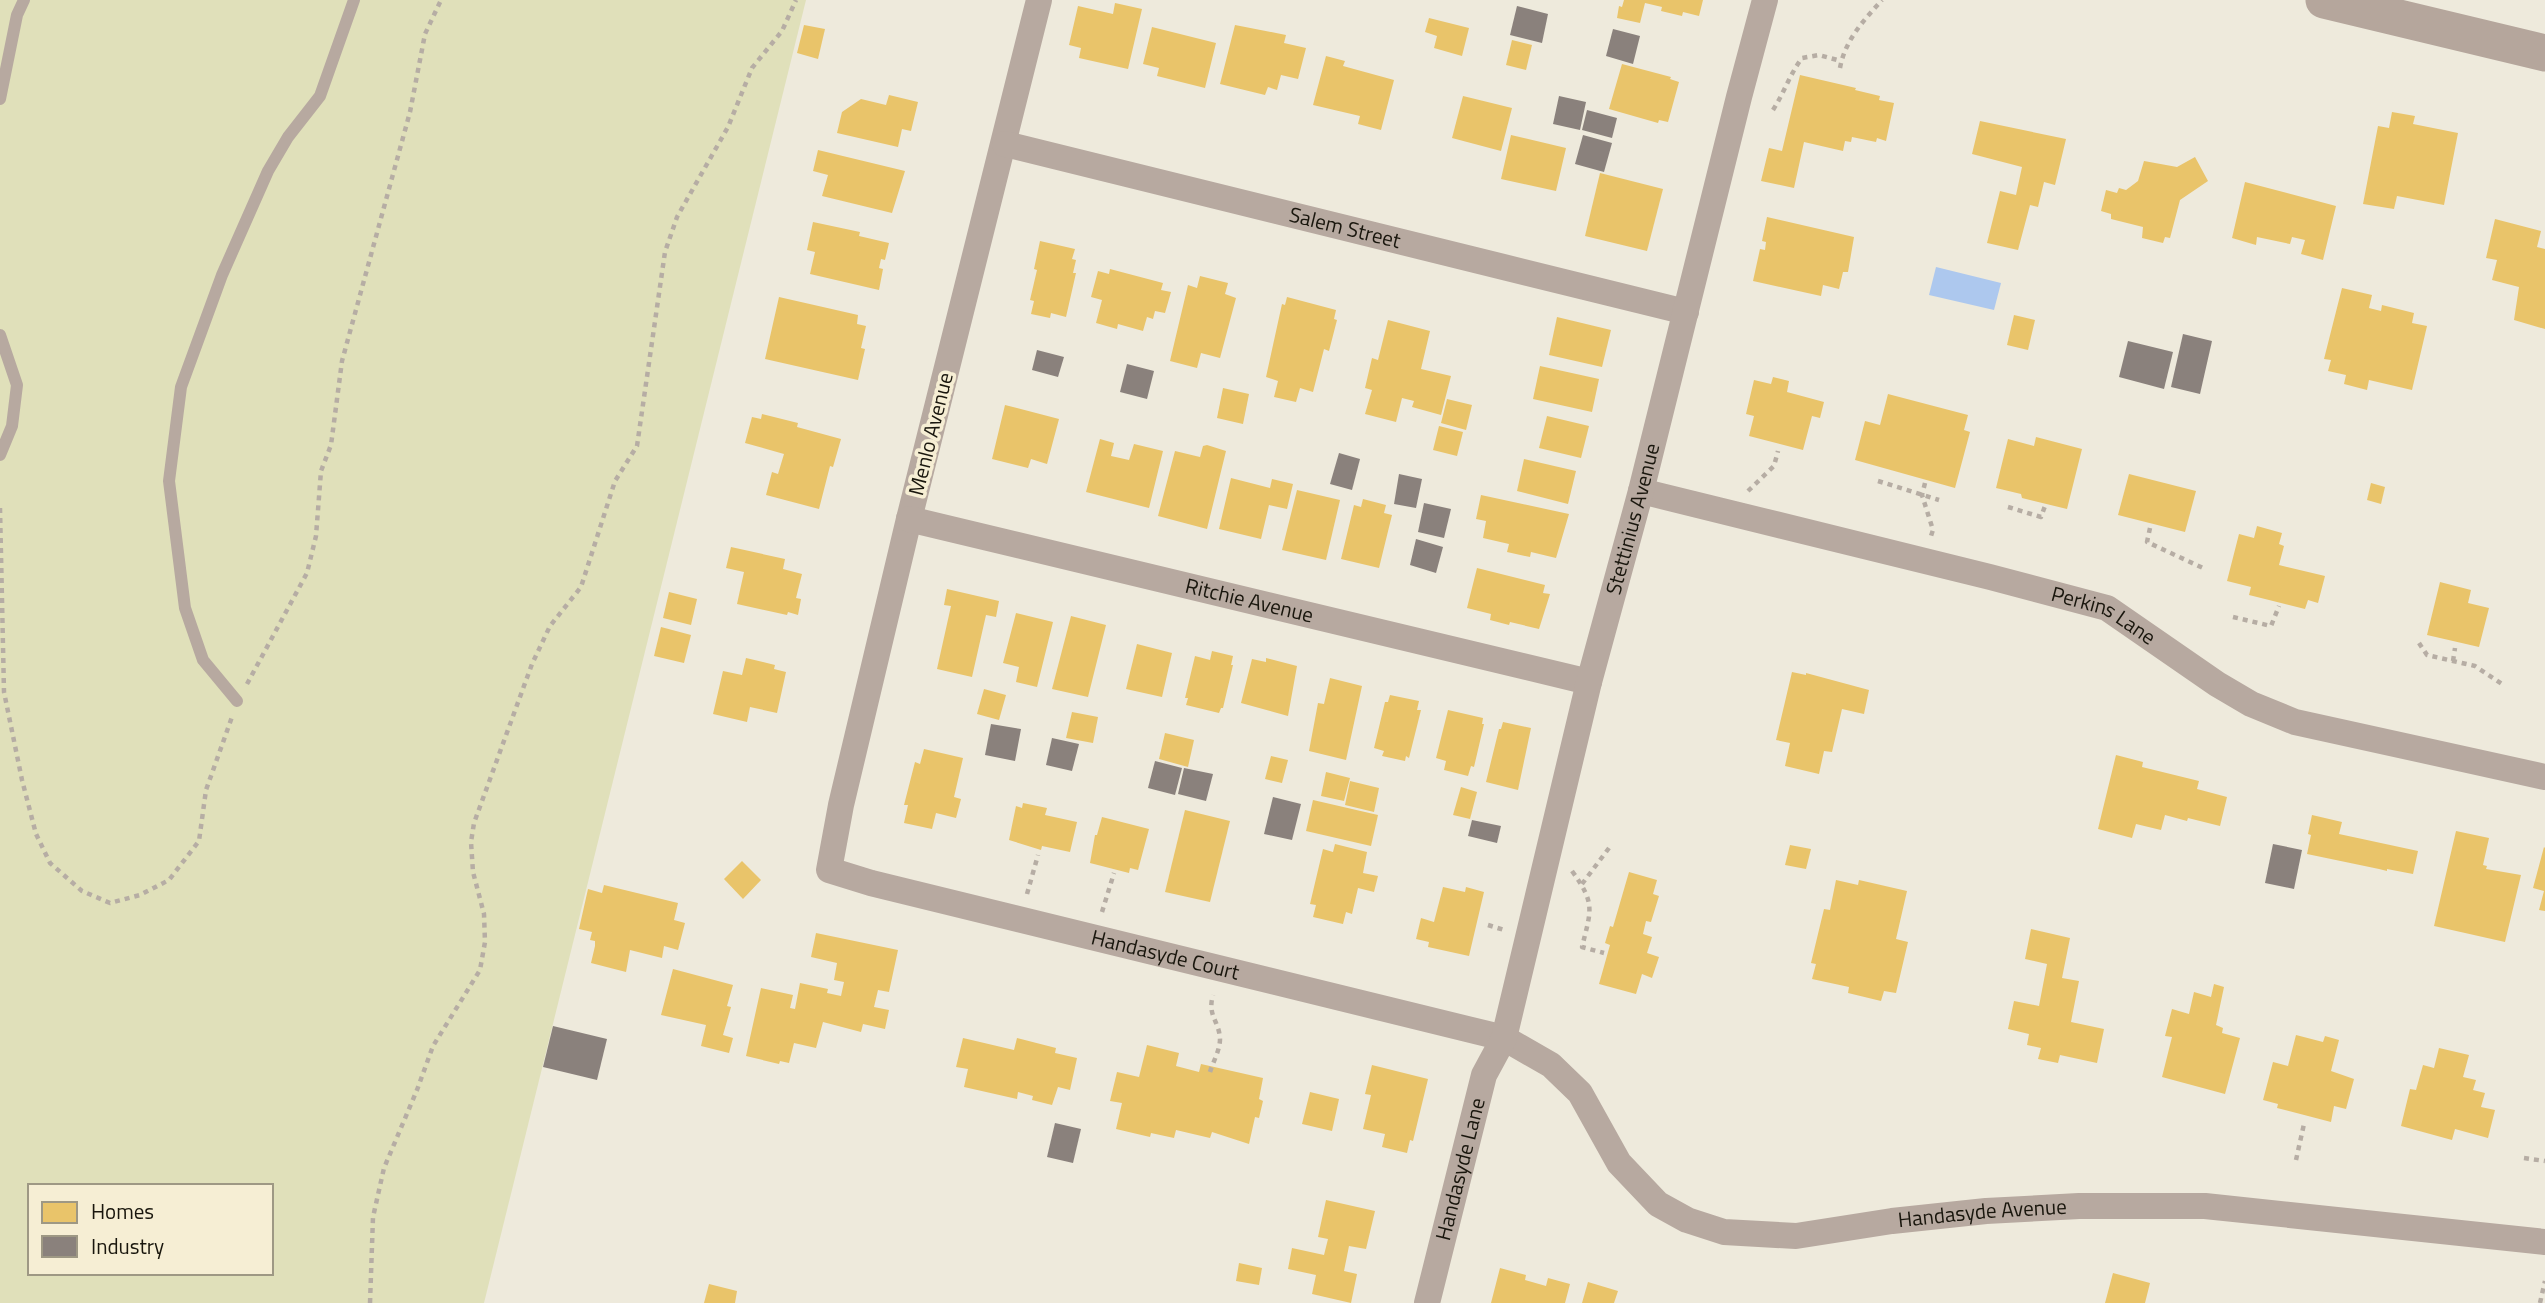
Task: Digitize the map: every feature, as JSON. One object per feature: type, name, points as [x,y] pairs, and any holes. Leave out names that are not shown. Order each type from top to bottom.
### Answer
[{"type":"street","name":"Menlo Avenue","points":[[829,870],[841,805],[909,519],[1039,0]]},
{"type":"street","name":"Stettinius Avenue","points":[[1504,1038],[1589,682],[1641,491],[1765,0]]},
{"type":"street","points":[[2324,0],[2545,53]]},
{"type":"street","name":"Salem Street","points":[[1005,144],[1686,312]]},
{"type":"street","name":"Perkins Lane","points":[[1641,491],[2107,608],[2217,684],[2251,704],[2295,722],[2545,777]]},
{"type":"street","name":"Ritchie Avenue","points":[[909,519],[1589,682]]},
{"type":"street","name":"Handasyde Court","points":[[829,870],[871,883],[1504,1038]]},
{"type":"street","name":"Handasyde Avenue","points":[[1504,1038],[1551,1065],[1580,1093],[1619,1163],[1658,1204],[1687,1220],[1724,1232],[1796,1236],[1892,1221],[1986,1211],[2078,1206],[2205,1206],[2545,1242]]},
{"type":"street","name":"Handasyde Lane","points":[[1427,1303],[1484,1075],[1504,1038]]},
{"type":"lane","points":[[0,99],[18,15],[24,0]]},
{"type":"lane","points":[[237,701],[203,660],[185,608],[169,481],[181,387],[222,275],[268,171],[288,137],[320,96],[354,0]]},
{"type":"lane","points":[[0,335],[17,386],[12,426],[0,455]]},
{"type":"path","points":[[0,508],[4,692],[36,834],[50,863],[82,891],[110,903],[140,895],[169,880],[199,841],[206,790],[237,701],[307,573],[316,536],[321,471],[331,445],[342,361],[410,112],[425,34],[440,0]]},
{"type":"path","points":[[370,1303],[373,1217],[384,1168],[433,1046],[480,970],[485,942],[484,914],[473,872],[471,842],[474,823],[532,664],[550,626],[581,587],[615,481],[637,446],[665,252],[677,217],[728,127],[752,68],[782,31],[796,0]]},
{"type":"path","points":[[1840,68],[1848,42],[1882,0]]},
{"type":"path","points":[[1773,110],[1802,58],[1819,55],[1841,61]]},
{"type":"path","points":[[1735,514],[1750,488],[1774,466],[1778,451]]},
{"type":"path","points":[[1878,481],[1940,500]]},
{"type":"path","points":[[1924,561],[1933,530],[1922,495],[1925,483]]},
{"type":"path","points":[[2008,507],[2040,517],[2045,506]]},
{"type":"path","points":[[2150,528],[2147,542],[2203,568]]},
{"type":"path","points":[[2233,617],[2271,626],[2279,606]]},
{"type":"path","points":[[2420,643],[2427,655],[2474,666],[2502,684]]},
{"type":"path","points":[[2453,661],[2455,648]]},
{"type":"path","points":[[1555,825],[1568,866],[1581,884],[1592,909],[1583,947],[1604,953]]},
{"type":"path","points":[[1581,884],[1612,844]]},
{"type":"path","points":[[1023,920],[1038,855]]},
{"type":"path","points":[[1094,938],[1114,873]]},
{"type":"path","points":[[1210,1073],[1220,1042],[1219,1028],[1212,1017],[1210,1004],[1215,990]]},
{"type":"path","points":[[2296,1160],[2304,1124]]},
{"type":"path","points":[[2524,1158],[2545,1161]]},
{"type":"path","points":[[2540,1303],[2545,1281]]},
{"type":"green space","points":[[0,0],[806,0],[484,1303],[0,1303]]},
{"type":"water","points":[[1936,267],[2001,283],[1994,310],[1929,295]]},
{"type":"building: Homes","points":[[1624,0],[1703,0],[1699,16],[1683,12],[1682,16],[1661,11],[1662,7],[1645,3],[1640,23],[1617,18],[1619,6],[1622,7]]},
{"type":"building: Homes","points":[[1115,3],[1142,9],[1128,69],[1079,58],[1081,48],[1069,45],[1078,6],[1113,14]]},
{"type":"building: Homes","points":[[1429,18],[1469,28],[1462,56],[1434,48],[1437,36],[1425,32]]},
{"type":"building: Homes","points":[[804,25],[825,29],[818,59],[797,53]]},
{"type":"building: Homes","points":[[1235,25],[1286,35],[1284,43],[1306,48],[1298,79],[1281,75],[1277,90],[1268,87],[1265,95],[1220,84]]},
{"type":"building: Homes","points":[[1152,27],[1216,43],[1205,88],[1157,76],[1159,68],[1143,64]]},
{"type":"building: Homes","points":[[1512,40],[1532,45],[1526,70],[1506,65]]},
{"type":"building: Homes","points":[[1326,56],[1345,61],[1343,66],[1394,80],[1381,130],[1358,124],[1360,116],[1313,105]]},
{"type":"building: Homes","points":[[1622,64],[1671,77],[1670,79],[1679,82],[1668,122],[1659,120],[1658,123],[1609,109]]},
{"type":"building: Homes","points":[[1800,75],[1856,88],[1855,90],[1880,96],[1879,100],[1894,103],[1886,141],[1877,138],[1876,142],[1852,137],[1851,142],[1845,141],[1843,151],[1804,142],[1794,188],[1761,181],[1769,148],[1782,151]]},
{"type":"building: Homes","points":[[889,95],[918,102],[911,131],[902,129],[898,147],[837,133],[842,112],[861,99],[886,105]]},
{"type":"building: Homes","points":[[1463,96],[1512,108],[1501,151],[1452,138]]},
{"type":"building: Homes","points":[[2392,112],[2415,116],[2413,124],[2458,133],[2444,205],[2397,196],[2394,209],[2363,204],[2378,126],[2389,128]]},
{"type":"building: Homes","points":[[1980,121],[2066,139],[2055,185],[2044,182],[2038,207],[2030,205],[2018,250],[1987,243],[2000,191],[2016,195],[2022,167],[1972,154]]},
{"type":"building: Homes","points":[[1511,135],[1566,148],[1556,191],[1501,179]]},
{"type":"building: Homes","points":[[818,150],[905,171],[892,213],[822,196],[828,175],[813,171]]},
{"type":"building: Homes","points":[[2195,157],[2208,181],[2180,200],[2170,238],[2165,237],[2163,243],[2142,238],[2143,227],[2111,219],[2111,214],[2101,211],[2106,190],[2117,193],[2119,188],[2126,190],[2138,181],[2144,161],[2177,167]]},
{"type":"building: Homes","points":[[1600,173],[1663,189],[1647,251],[1585,236]]},
{"type":"building: Homes","points":[[2245,182],[2336,206],[2323,260],[2301,254],[2305,240],[2292,237],[2290,244],[2257,237],[2256,245],[2232,238]]},
{"type":"building: Homes","points":[[1767,217],[1854,237],[1848,272],[1843,272],[1839,289],[1823,285],[1821,296],[1753,281],[1760,249],[1765,250],[1766,242],[1762,241]]},
{"type":"building: Homes","points":[[2495,219],[2541,231],[2537,247],[2545,249],[2545,329],[2514,320],[2519,287],[2492,280],[2497,260],[2486,258]]},
{"type":"building: Homes","points":[[813,222],[860,232],[859,236],[889,243],[885,260],[881,259],[879,268],[883,269],[879,290],[810,274],[815,252],[807,250]]},
{"type":"building: Homes","points":[[1040,241],[1075,249],[1072,259],[1076,260],[1073,273],[1076,273],[1066,317],[1051,313],[1050,318],[1031,314],[1034,301],[1030,300]]},
{"type":"building: Homes","points":[[1110,269],[1163,283],[1161,290],[1171,292],[1165,313],[1155,311],[1153,319],[1147,317],[1143,331],[1118,324],[1117,329],[1096,323],[1102,300],[1091,297],[1098,271],[1109,274]]},
{"type":"building: Homes","points":[[1200,276],[1228,283],[1225,294],[1236,298],[1220,358],[1201,353],[1197,368],[1170,361],[1188,285],[1197,288]]},
{"type":"building: Homes","points":[[2342,288],[2372,295],[2369,308],[2381,311],[2382,305],[2414,313],[2412,323],[2427,326],[2412,390],[2369,380],[2367,390],[2344,384],[2346,375],[2328,371],[2331,360],[2324,359]]},
{"type":"building: Homes","points":[[779,297],[858,315],[857,324],[866,326],[861,348],[865,349],[858,380],[765,359]]},
{"type":"building: Homes","points":[[1287,297],[1336,310],[1334,319],[1337,320],[1329,351],[1324,349],[1313,392],[1300,388],[1296,402],[1274,397],[1278,381],[1266,377],[1282,304],[1285,305]]},
{"type":"building: Homes","points":[[2014,315],[2035,320],[2028,350],[2007,345]]},
{"type":"building: Homes","points":[[1557,317],[1611,330],[1602,367],[1549,355]]},
{"type":"building: Homes","points":[[1388,320],[1430,331],[1421,369],[1451,376],[1441,415],[1412,407],[1414,401],[1402,398],[1396,422],[1365,414],[1372,390],[1365,388],[1372,358],[1378,360]]},
{"type":"building: Homes","points":[[1540,366],[1599,379],[1592,412],[1533,399]]},
{"type":"building: Homes","points":[[1773,377],[1789,381],[1787,392],[1824,402],[1820,418],[1812,416],[1803,450],[1749,436],[1754,416],[1746,414],[1754,380],[1771,384]]},
{"type":"building: Homes","points":[[1223,388],[1249,394],[1243,424],[1217,418]]},
{"type":"building: Homes","points":[[1888,394],[1968,415],[1964,430],[1970,432],[1955,488],[1855,460],[1865,421],[1880,425]]},
{"type":"building: Homes","points":[[1447,399],[1472,405],[1466,430],[1441,423]]},
{"type":"building: Homes","points":[[1005,405],[1059,419],[1047,464],[1031,459],[1028,468],[992,459]]},
{"type":"building: Homes","points":[[762,414],[798,423],[797,427],[841,439],[833,467],[830,466],[819,509],[766,495],[772,472],[778,474],[784,454],[745,443],[752,417],[761,419]]},
{"type":"building: Homes","points":[[1547,416],[1589,426],[1581,458],[1539,448]]},
{"type":"building: Homes","points":[[1439,426],[1463,432],[1457,456],[1433,450]]},
{"type":"building: Homes","points":[[2036,437],[2082,449],[2067,509],[2022,498],[2021,494],[1996,488],[2008,439],[2034,446]]},
{"type":"building: Homes","points":[[1100,439],[1114,443],[1111,456],[1129,460],[1134,444],[1163,451],[1149,508],[1086,492]]},
{"type":"building: Homes","points":[[1203,446],[1226,451],[1207,529],[1158,516],[1175,451],[1200,457]]},
{"type":"building: Homes","points":[[1524,459],[1576,471],[1568,504],[1517,491]]},
{"type":"building: Homes","points":[[2129,474],[2196,491],[2185,532],[2118,515]]},
{"type":"building: Homes","points":[[1231,478],[1270,488],[1272,479],[1293,484],[1287,509],[1269,505],[1261,539],[1219,529]]},
{"type":"building: Homes","points":[[2371,483],[2385,487],[2381,504],[2367,500]]},
{"type":"building: Homes","points":[[1297,490],[1340,500],[1326,560],[1282,550]]},
{"type":"building: Homes","points":[[1481,495],[1569,514],[1556,558],[1531,552],[1530,557],[1507,552],[1509,544],[1483,538],[1486,521],[1476,519]]},
{"type":"building: Homes","points":[[1363,499],[1386,505],[1384,513],[1392,515],[1379,568],[1341,559],[1354,505],[1361,507]]},
{"type":"building: Homes","points":[[2257,526],[2282,533],[2279,544],[2284,546],[2279,565],[2325,576],[2318,603],[2308,600],[2305,609],[2249,595],[2251,587],[2227,581],[2239,534],[2254,538]]},
{"type":"building: Homes","points":[[731,547],[785,559],[783,569],[802,574],[796,598],[801,599],[798,615],[737,604],[744,572],[726,568]]},
{"type":"building: Homes","points":[[1477,568],[1545,585],[1543,593],[1550,594],[1539,629],[1490,620],[1491,614],[1467,608]]},
{"type":"building: Homes","points":[[2440,582],[2471,590],[2468,603],[2489,608],[2479,647],[2427,635]]},
{"type":"building: Homes","points":[[947,589],[999,601],[996,617],[986,615],[972,677],[937,669],[951,606],[944,605]]},
{"type":"building: Homes","points":[[669,592],[697,599],[691,625],[663,618]]},
{"type":"building: Homes","points":[[1016,613],[1053,622],[1037,687],[1016,682],[1019,667],[1003,663]]},
{"type":"building: Homes","points":[[1071,616],[1106,625],[1088,697],[1052,689]]},
{"type":"building: Homes","points":[[661,627],[691,635],[684,663],[654,656]]},
{"type":"building: Homes","points":[[1137,644],[1172,653],[1162,697],[1126,689]]},
{"type":"building: Homes","points":[[1212,651],[1233,656],[1223,708],[1219,713],[1186,705],[1188,698],[1185,698],[1195,656],[1210,660]]},
{"type":"building: Homes","points":[[746,658],[775,665],[774,669],[786,672],[777,713],[750,707],[747,722],[713,714],[723,671],[742,675]]},
{"type":"building: Homes","points":[[1266,658],[1297,666],[1288,716],[1241,703],[1252,659],[1266,662]]},
{"type":"building: Homes","points":[[1792,672],[1806,673],[1869,690],[1864,714],[1842,709],[1832,752],[1824,751],[1819,774],[1785,766],[1790,743],[1776,740]]},
{"type":"building: Homes","points":[[1330,678],[1362,686],[1346,760],[1309,751],[1318,703],[1324,704]]},
{"type":"building: Homes","points":[[984,689],[1006,695],[999,720],[977,714]]},
{"type":"building: Homes","points":[[1390,695],[1419,701],[1417,710],[1421,710],[1409,758],[1406,756],[1405,761],[1382,756],[1384,751],[1374,748],[1385,702],[1388,702]]},
{"type":"building: Homes","points":[[1448,710],[1483,718],[1474,767],[1471,766],[1468,776],[1444,770],[1446,761],[1436,758]]},
{"type":"building: Homes","points":[[1072,712],[1098,717],[1093,743],[1066,738]]},
{"type":"building: Homes","points":[[1503,722],[1531,728],[1518,790],[1486,782]]},
{"type":"building: Homes","points":[[1165,733],[1194,740],[1188,767],[1159,759]]},
{"type":"building: Homes","points":[[924,749],[963,758],[954,797],[961,799],[956,818],[936,813],[932,829],[904,823],[908,805],[904,805],[915,762],[920,764]]},
{"type":"building: Homes","points":[[2116,755],[2143,762],[2142,767],[2199,781],[2197,789],[2227,797],[2220,826],[2165,815],[2161,830],[2136,824],[2132,838],[2098,829]]},
{"type":"building: Homes","points":[[1271,756],[1288,760],[1282,783],[1265,779]]},
{"type":"building: Homes","points":[[1326,772],[1350,778],[1344,801],[1321,796]]},
{"type":"building: Homes","points":[[1350,781],[1379,788],[1374,812],[1345,805]]},
{"type":"building: Homes","points":[[1461,787],[1477,792],[1470,819],[1453,815]]},
{"type":"building: Homes","points":[[1313,800],[1378,815],[1371,846],[1306,831]]},
{"type":"building: Homes","points":[[1023,803],[1047,808],[1045,815],[1077,822],[1070,852],[1042,846],[1041,850],[1009,840],[1016,806],[1022,808]]},
{"type":"building: Homes","points":[[1185,810],[1230,821],[1210,902],[1165,892]]},
{"type":"building: Homes","points":[[2312,815],[2342,822],[2339,834],[2418,851],[2413,874],[2307,854]]},
{"type":"building: Homes","points":[[1102,817],[1149,829],[1138,870],[1130,868],[1129,873],[1090,863],[1095,835]]},
{"type":"building: Homes","points":[[2456,831],[2489,838],[2483,865],[2487,866],[2486,869],[2521,875],[2505,942],[2434,926]]},
{"type":"building: Homes","points":[[1335,844],[1367,852],[1363,873],[1378,876],[1374,892],[1358,888],[1352,914],[1346,912],[1343,924],[1313,917],[1316,905],[1310,904],[1323,849],[1333,852]]},
{"type":"building: Homes","points":[[1790,845],[1811,849],[1806,869],[1785,865]]},
{"type":"building: Homes","points":[[2544,847],[2545,911],[2539,910],[2544,891],[2533,888]]},
{"type":"building: Homes","points":[[742,861],[761,880],[743,899],[724,879]]},
{"type":"building: Homes","points":[[1629,872],[1657,880],[1653,894],[1659,896],[1651,922],[1646,921],[1643,934],[1652,937],[1647,953],[1659,957],[1652,978],[1642,974],[1636,994],[1599,984],[1610,945],[1605,943],[1610,926],[1613,927]]},
{"type":"building: Homes","points":[[1836,880],[1858,885],[1859,880],[1907,891],[1896,939],[1908,942],[1896,993],[1884,991],[1881,1001],[1848,993],[1849,987],[1812,979],[1816,964],[1811,963],[1824,909],[1830,910]]},
{"type":"building: Homes","points":[[604,885],[678,903],[674,920],[685,923],[678,950],[664,946],[662,958],[630,950],[626,972],[591,963],[595,946],[595,941],[590,940],[592,932],[579,929],[588,889],[602,893]]},
{"type":"building: Homes","points":[[1443,887],[1465,892],[1466,887],[1484,892],[1469,956],[1428,947],[1429,942],[1416,939],[1421,918],[1434,922]]},
{"type":"building: Homes","points":[[2031,929],[2070,938],[2062,978],[2079,981],[2071,1022],[2104,1029],[2097,1063],[2060,1055],[2058,1063],[2038,1059],[2041,1048],[2027,1045],[2029,1034],[2008,1029],[2014,1001],[2039,1006],[2047,964],[2025,959]]},
{"type":"building: Homes","points":[[816,933],[898,950],[889,992],[878,990],[874,1007],[889,1010],[885,1029],[863,1024],[861,1032],[823,1022],[816,1048],[794,1043],[789,1063],[780,1061],[779,1064],[746,1056],[761,988],[793,995],[790,1008],[795,1009],[800,983],[828,989],[827,993],[841,996],[844,982],[834,980],[837,963],[811,957]]},
{"type":"building: Homes","points":[[673,969],[733,985],[727,1006],[731,1007],[723,1035],[733,1038],[729,1053],[701,1046],[706,1025],[661,1015]]},
{"type":"building: Homes","points":[[2214,984],[2224,987],[2216,1025],[2223,1028],[2222,1033],[2240,1038],[2225,1094],[2162,1077],[2172,1037],[2165,1036],[2172,1009],[2189,1014],[2194,992],[2211,997]]},
{"type":"building: Homes","points":[[2296,1035],[2323,1042],[2325,1036],[2339,1040],[2331,1071],[2354,1079],[2346,1109],[2334,1106],[2331,1122],[2277,1108],[2278,1104],[2263,1100],[2273,1062],[2288,1066]]},
{"type":"building: Homes","points":[[963,1038],[1014,1050],[1017,1038],[1056,1048],[1055,1053],[1077,1058],[1070,1090],[1058,1087],[1052,1105],[1032,1100],[1033,1096],[1018,1092],[1017,1099],[964,1087],[968,1069],[956,1067]]},
{"type":"building: Homes","points":[[1147,1045],[1179,1053],[1176,1066],[1199,1072],[1201,1064],[1263,1078],[1259,1099],[1263,1101],[1259,1118],[1255,1117],[1249,1144],[1212,1132],[1210,1138],[1176,1130],[1174,1138],[1151,1133],[1150,1137],[1116,1129],[1122,1103],[1110,1101],[1117,1072],[1139,1077]]},
{"type":"building: Homes","points":[[2439,1048],[2469,1055],[2463,1077],[2476,1080],[2473,1090],[2485,1093],[2481,1107],[2495,1110],[2488,1138],[2455,1129],[2452,1140],[2401,1126],[2410,1089],[2416,1090],[2423,1065],[2434,1068]]},
{"type":"building: Homes","points":[[1372,1065],[1428,1079],[1413,1141],[1410,1140],[1407,1153],[1382,1147],[1385,1134],[1363,1129],[1371,1095],[1365,1094]]},
{"type":"building: Homes","points":[[1310,1092],[1339,1099],[1332,1131],[1302,1124]]},
{"type":"building: Homes","points":[[1326,1200],[1375,1211],[1366,1249],[1349,1246],[1344,1271],[1357,1274],[1351,1303],[1312,1294],[1316,1275],[1288,1269],[1292,1248],[1324,1255],[1328,1239],[1318,1237]]},
{"type":"building: Homes","points":[[1239,1263],[1262,1268],[1259,1285],[1236,1281]]},
{"type":"building: Homes","points":[[1500,1268],[1526,1275],[1525,1280],[1546,1286],[1548,1278],[1570,1284],[1565,1303],[1491,1303]]},
{"type":"building: Homes","points":[[2113,1273],[2150,1283],[2145,1303],[2105,1303]]},
{"type":"building: Homes","points":[[1588,1282],[1618,1291],[1614,1303],[1582,1303]]},
{"type":"building: Homes","points":[[709,1284],[737,1291],[735,1303],[704,1303]]},
{"type":"building: Industry","points":[[1517,6],[1548,14],[1542,43],[1510,35]]},
{"type":"building: Industry","points":[[1613,29],[1640,36],[1633,64],[1606,56]]},
{"type":"building: Industry","points":[[1559,96],[1586,102],[1580,130],[1553,124]]},
{"type":"building: Industry","points":[[1587,110],[1617,118],[1612,138],[1582,130]]},
{"type":"building: Industry","points":[[1583,135],[1612,143],[1604,172],[1575,164]]},
{"type":"building: Industry","points":[[2183,334],[2212,341],[2200,394],[2171,387]]},
{"type":"building: Industry","points":[[2128,341],[2173,352],[2164,389],[2119,377]]},
{"type":"building: Industry","points":[[1037,350],[1064,357],[1058,377],[1032,370]]},
{"type":"building: Industry","points":[[1127,364],[1154,371],[1147,399],[1120,392]]},
{"type":"building: Industry","points":[[1339,453],[1360,459],[1352,490],[1330,484]]},
{"type":"building: Industry","points":[[1399,474],[1422,479],[1416,508],[1394,504]]},
{"type":"building: Industry","points":[[1424,503],[1451,509],[1444,538],[1418,532]]},
{"type":"building: Industry","points":[[1416,539],[1443,547],[1436,573],[1410,565]]},
{"type":"building: Industry","points":[[991,724],[1021,729],[1015,761],[985,755]]},
{"type":"building: Industry","points":[[1052,738],[1079,744],[1072,771],[1046,765]]},
{"type":"building: Industry","points":[[1155,761],[1182,768],[1175,795],[1148,788]]},
{"type":"building: Industry","points":[[1184,768],[1213,774],[1206,801],[1178,794]]},
{"type":"building: Industry","points":[[1273,797],[1301,804],[1292,840],[1264,834]]},
{"type":"building: Industry","points":[[1472,820],[1501,826],[1497,843],[1468,836]]},
{"type":"building: Industry","points":[[2273,844],[2302,850],[2294,889],[2265,883]]},
{"type":"building: Industry","points":[[553,1026],[607,1039],[597,1080],[543,1067]]},
{"type":"building: Industry","points":[[1055,1123],[1081,1129],[1073,1163],[1047,1157]]}]
